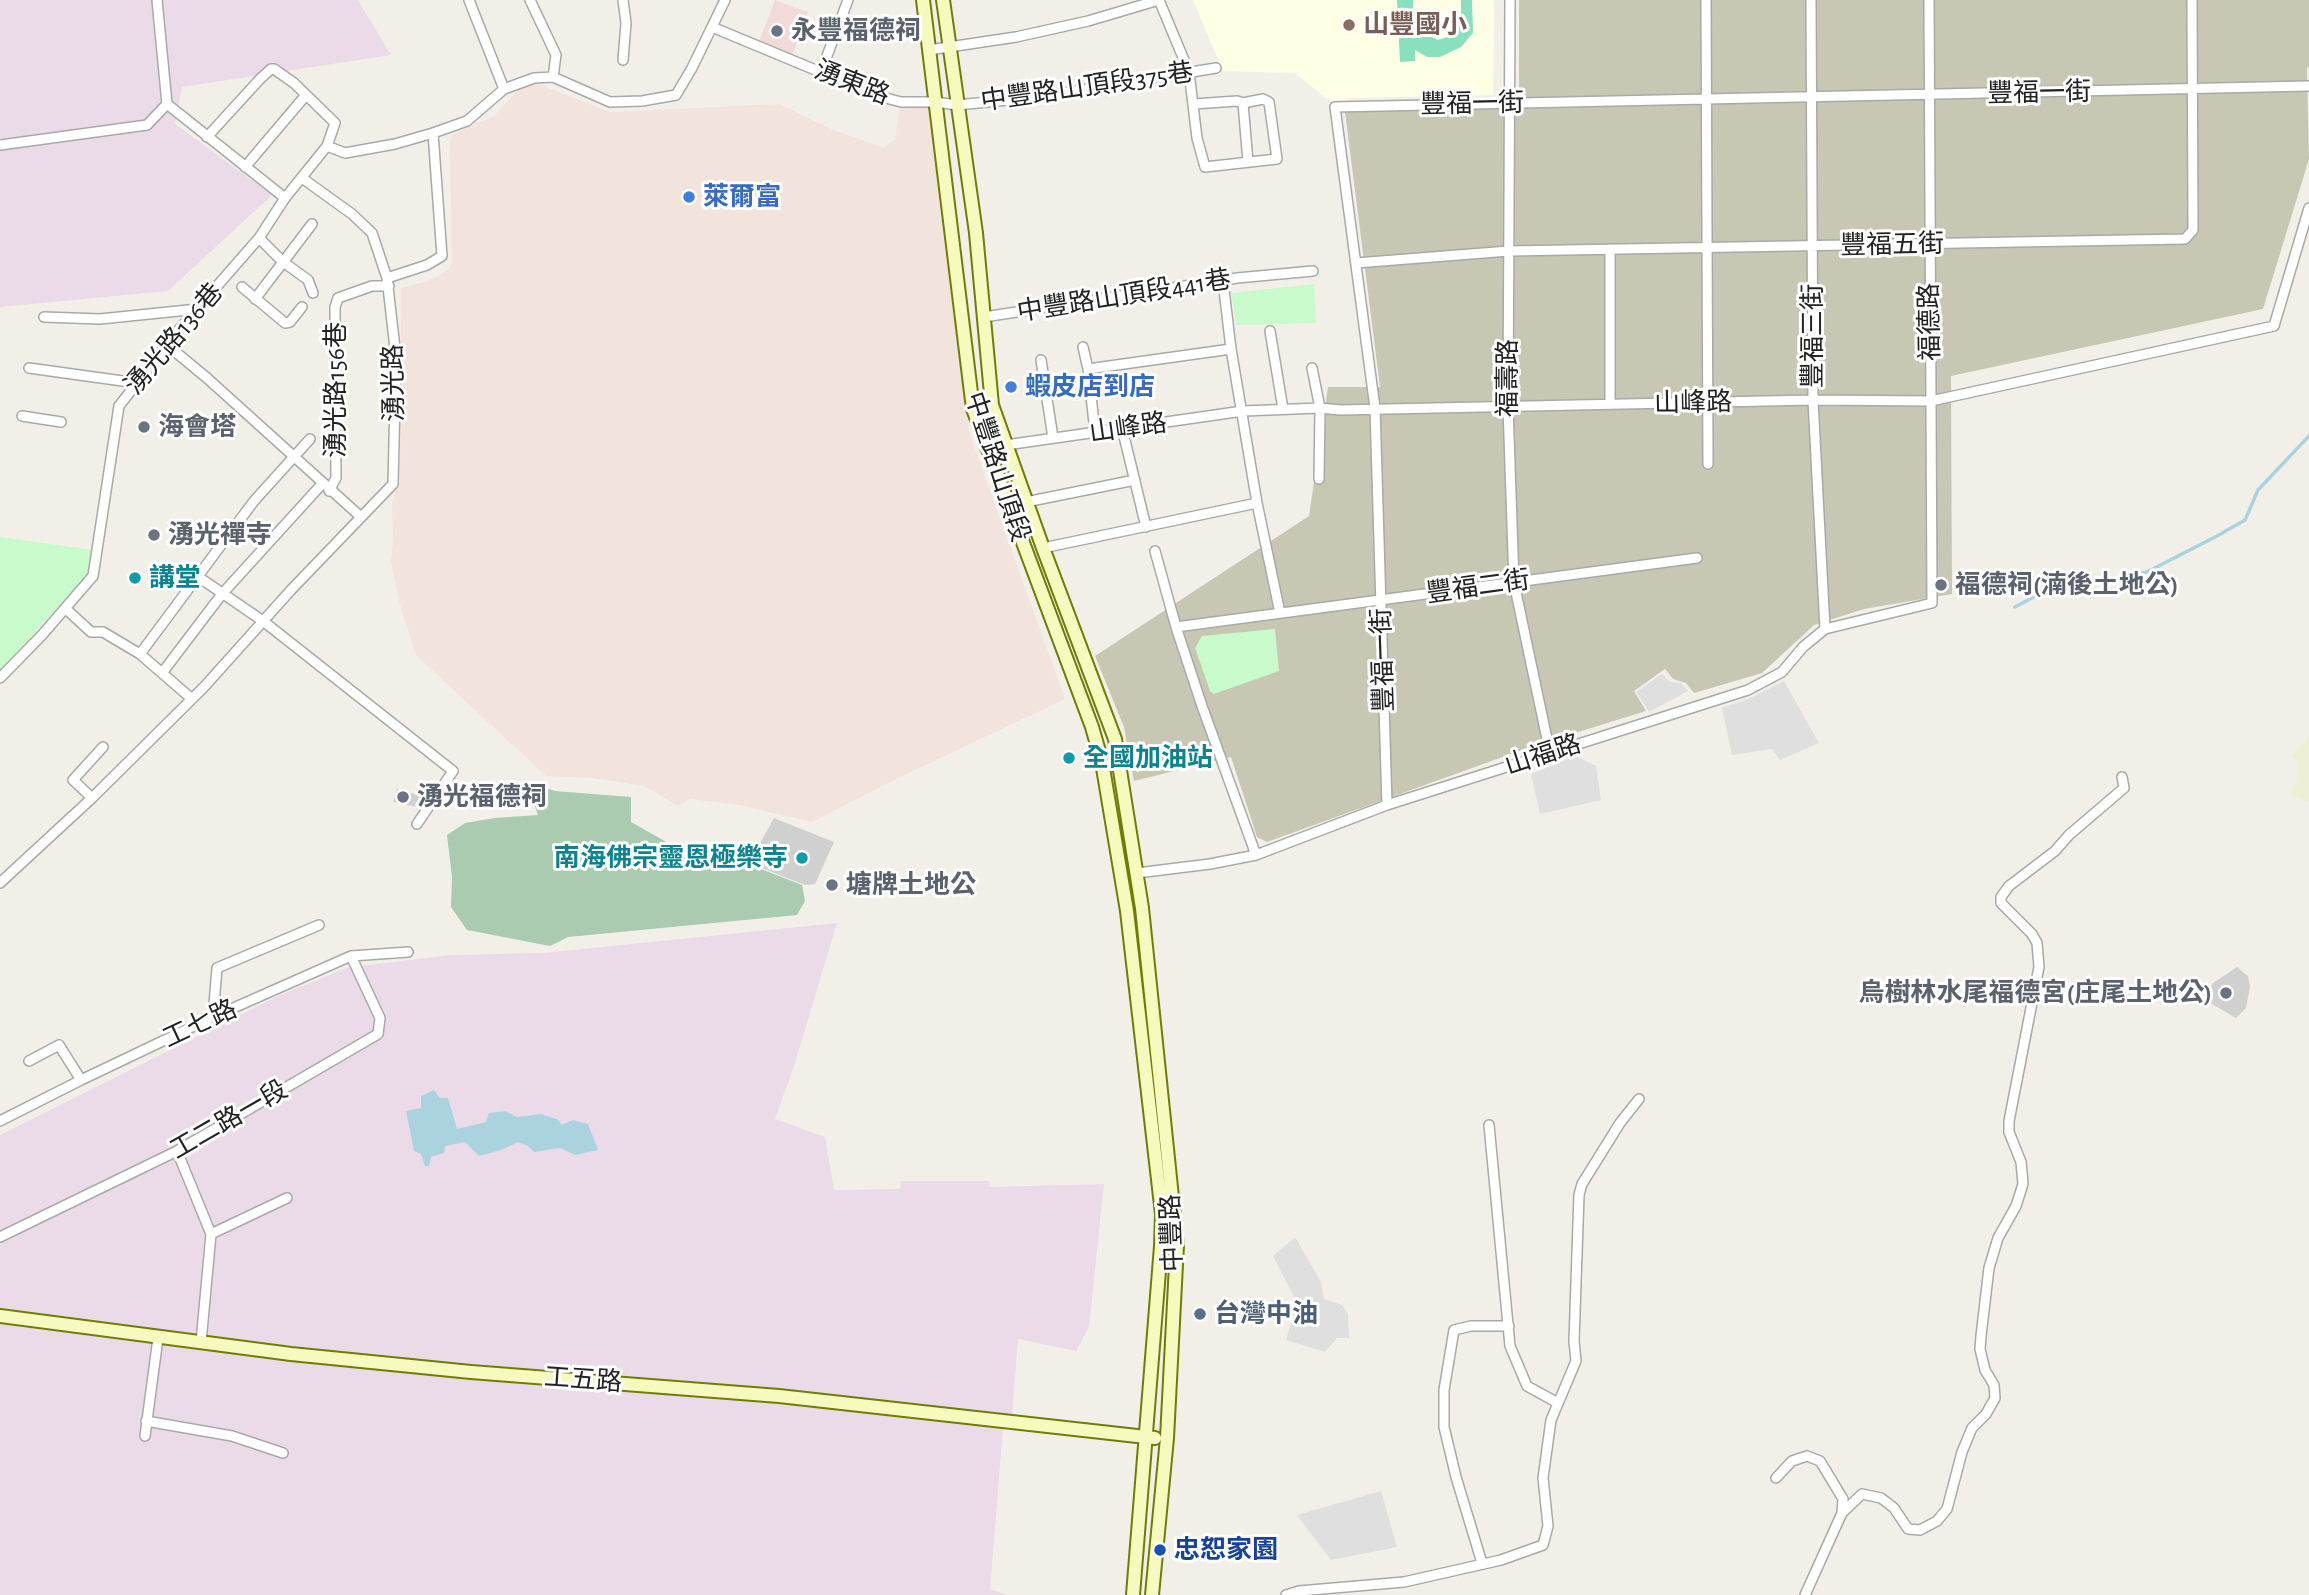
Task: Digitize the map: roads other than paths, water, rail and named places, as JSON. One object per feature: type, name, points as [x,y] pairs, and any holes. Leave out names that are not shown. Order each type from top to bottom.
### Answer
[{"type":"main road","name":"中豐路山頂段","points":[[923,0],[973,409],[985,448],[1092,727],[1102,762],[1121,879]]},
{"type":"main road","name":"中豐路山頂段","points":[[943,0],[976,233],[992,405],[1115,739],[1136,873]]},
{"type":"main road","name":"中豐路","points":[[1136,873],[1142,908],[1177,1245],[1167,1438],[1152,1595]]},
{"type":"main road","name":"中豐路","points":[[1121,879],[1127,911],[1161,1214],[1147,1437],[1133,1595]]},
{"type":"main road","points":[[1158,1282],[1174,1283]]},
{"type":"main road","name":"工五路","points":[[0,1316],[291,1354],[457,1371],[779,1396],[1167,1438]]},
{"type":"street","points":[[157,0],[167,104],[285,198]]},
{"type":"street","points":[[469,0],[504,89]]},
{"type":"street","points":[[530,0],[556,55],[553,77]]},
{"type":"street","points":[[623,0],[626,23],[623,60]]},
{"type":"street","points":[[207,137],[271,69],[306,95],[336,125],[327,146],[345,153],[395,144],[467,121],[504,89],[534,78],[553,77],[610,102],[642,101],[676,95],[725,0]]},
{"type":"street","points":[[821,72],[848,0]]},
{"type":"street","points":[[929,50],[1028,35],[1159,0],[1189,72],[1197,138],[1205,167],[1277,159],[1269,102],[1262,99],[1243,103],[1237,101],[1194,104]]},
{"type":"street","name":"福壽路","points":[[1510,0],[1508,406],[1514,583],[1550,753]]},
{"type":"street","points":[[1706,0],[1708,464]]},
{"type":"street","name":"豐福三街","points":[[1811,0],[1813,400],[1825,629]]},
{"type":"street","name":"福德路","points":[[1929,0],[1931,603]]},
{"type":"street","name":"豐福五街","points":[[1356,263],[1508,251],[2185,239],[2190,237],[2193,230],[2192,0]]},
{"type":"street","name":"湧東路","points":[[712,27],[878,96],[901,102],[957,105]]},
{"type":"street","name":"中豐路山頂段375巷","points":[[957,105],[1039,97],[1216,68]]},
{"type":"street","name":"豐福一街","points":[[1387,805],[1375,408],[1335,107],[2309,86]]},
{"type":"street","points":[[245,167],[306,95]]},
{"type":"street","points":[[1243,103],[1248,162]]},
{"type":"street","points":[[0,145],[147,125],[167,104]]},
{"type":"street","points":[[388,282],[442,256],[433,133]]},
{"type":"street","name":"湧光路136巷","points":[[0,678],[93,576],[119,406],[167,345],[259,238],[285,198],[327,146]]},
{"type":"street","name":"湧光路","points":[[0,883],[92,798],[192,699],[394,484],[396,357],[388,282],[372,233],[352,214],[302,178]]},
{"type":"street","name":"山峰路","points":[[985,448],[1243,411],[1283,409],[1813,400],[1931,401],[2274,326],[2309,208]]},
{"type":"street","points":[[256,299],[312,224]]},
{"type":"street","points":[[259,238],[282,261],[308,279],[313,293]]},
{"type":"street","points":[[1610,404],[1611,249]]},
{"type":"street","name":"中豐路山頂段441巷","points":[[984,317],[1223,281],[1313,271]]},
{"type":"street","points":[[1223,281],[1231,349],[1257,503],[1280,613]]},
{"type":"street","name":"湧光路156巷","points":[[326,487],[336,478],[335,307],[338,298],[388,282]]},
{"type":"street","points":[[242,286],[285,323],[290,322],[302,307]]},
{"type":"street","points":[[44,317],[100,319],[198,309]]},
{"type":"street","points":[[1269,331],[1283,409]]},
{"type":"street","points":[[167,345],[361,517]]},
{"type":"street","points":[[1083,347],[1095,432]]},
{"type":"street","points":[[1088,369],[1231,349]]},
{"type":"street","points":[[1041,360],[1054,438]]},
{"type":"street","points":[[29,368],[137,383]]},
{"type":"street","points":[[1312,368],[1320,408],[1319,479]]},
{"type":"street","points":[[22,416],[61,422]]},
{"type":"street","points":[[1122,428],[1146,527]]},
{"type":"street","points":[[140,654],[254,501],[310,439]]},
{"type":"street","points":[[1026,502],[1135,480]]},
{"type":"street","points":[[162,673],[222,594],[282,527],[326,487]]},
{"type":"street","points":[[1043,548],[1257,503]]},
{"type":"street","points":[[1155,551],[1176,627],[1256,855]]},
{"type":"street","name":"豐福二街","points":[[1176,627],[1697,558]]},
{"type":"street","points":[[197,576],[263,621],[453,771],[417,824]]},
{"type":"street","name":"山福路","points":[[1136,873],[1256,855],[1387,805],[1748,690],[1782,673],[1803,648],[1825,629],[1931,603]]},
{"type":"street","points":[[65,608],[91,632],[103,632],[140,654],[192,699]]},
{"type":"street","points":[[92,798],[73,780],[103,747]]},
{"type":"street","points":[[1842,1513],[1862,1494],[1881,1498],[1894,1508],[1908,1529],[1920,1530],[1937,1521],[1947,1509],[1962,1452],[1972,1428],[1986,1414],[1995,1398],[1994,1385],[1985,1370],[1980,1349],[1981,1336],[1989,1268],[1998,1238],[2016,1206],[2023,1184],[2021,1162],[2009,1132],[2009,1121],[2039,967],[2037,943],[2032,934],[2001,903],[2001,897],[2010,886],[2054,851],[2124,788],[2122,777]]},
{"type":"street","points":[[213,1017],[217,968],[319,925]]},
{"type":"street","name":"工七路","points":[[0,1121],[213,1017],[351,956],[408,952]]},
{"type":"street","name":"工二路一段","points":[[0,1237],[177,1152],[378,1034],[380,1018],[351,956]]},
{"type":"street","points":[[29,1061],[59,1045],[81,1080]]},
{"type":"street","points":[[1286,1595],[1299,1591],[1404,1582],[1501,1560],[1543,1545],[1548,1526],[1544,1478],[1551,1420],[1576,1361],[1574,1327],[1579,1195],[1582,1184],[1620,1123],[1640,1099]]},
{"type":"street","points":[[1489,1125],[1510,1346],[1527,1386],[1558,1403]]},
{"type":"street","points":[[177,1152],[211,1234],[201,1342]]},
{"type":"street","points":[[211,1234],[287,1198]]},
{"type":"street","points":[[1482,1563],[1444,1427],[1444,1390],[1454,1330],[1471,1326],[1509,1326]]},
{"type":"street","points":[[145,1436],[158,1338]]},
{"type":"street","points":[[146,1421],[232,1436],[283,1453]]},
{"type":"street","points":[[1776,1478],[1792,1461],[1807,1456],[1820,1461],[1843,1499],[1842,1513],[1805,1595]]},
{"type":"water","points":[[434,1090],[440,1098],[448,1098],[457,1129],[486,1122],[489,1113],[505,1111],[517,1117],[541,1114],[557,1119],[562,1125],[573,1120],[588,1124],[598,1150],[575,1155],[560,1148],[534,1152],[518,1142],[479,1156],[465,1142],[445,1146],[444,1153],[431,1157],[429,1166],[425,1166],[421,1154],[414,1151],[406,1111],[421,1108],[421,1096]]},
{"type":"waterway","points":[[2015,607],[2066,580],[2112,580],[2147,572],[2245,520],[2258,490],[2309,436]]},
{"type":"place","name":"山豐國小","points":[[1349,25]]},
{"type":"place","name":"永豐福德祠","points":[[777,31]]},
{"type":"place","name":"萊爾富","points":[[689,197]]},
{"type":"place","name":"蝦皮店到店","points":[[1011,387]]},
{"type":"place","name":"海會塔","points":[[144,427]]},
{"type":"place","name":"湧光禪寺","points":[[154,535]]},
{"type":"place","name":"講堂","points":[[135,578]]},
{"type":"place","name":"福德祠(湳後土地公)","points":[[1941,585]]},
{"type":"place","name":"全國加油站","points":[[1069,758]]},
{"type":"place","name":"湧光福德祠","points":[[403,797]]},
{"type":"place","name":"南海佛宗靈恩極樂寺","points":[[802,858]]},
{"type":"place","name":"塘牌土地公","points":[[832,885]]},
{"type":"place","name":"烏樹林水尾福德宮(庄尾土地公)","points":[[2226,993]]},
{"type":"place","name":"台灣中油","points":[[1200,1314]]},
{"type":"place","name":"忠恕家園","points":[[1160,1550]]}]
